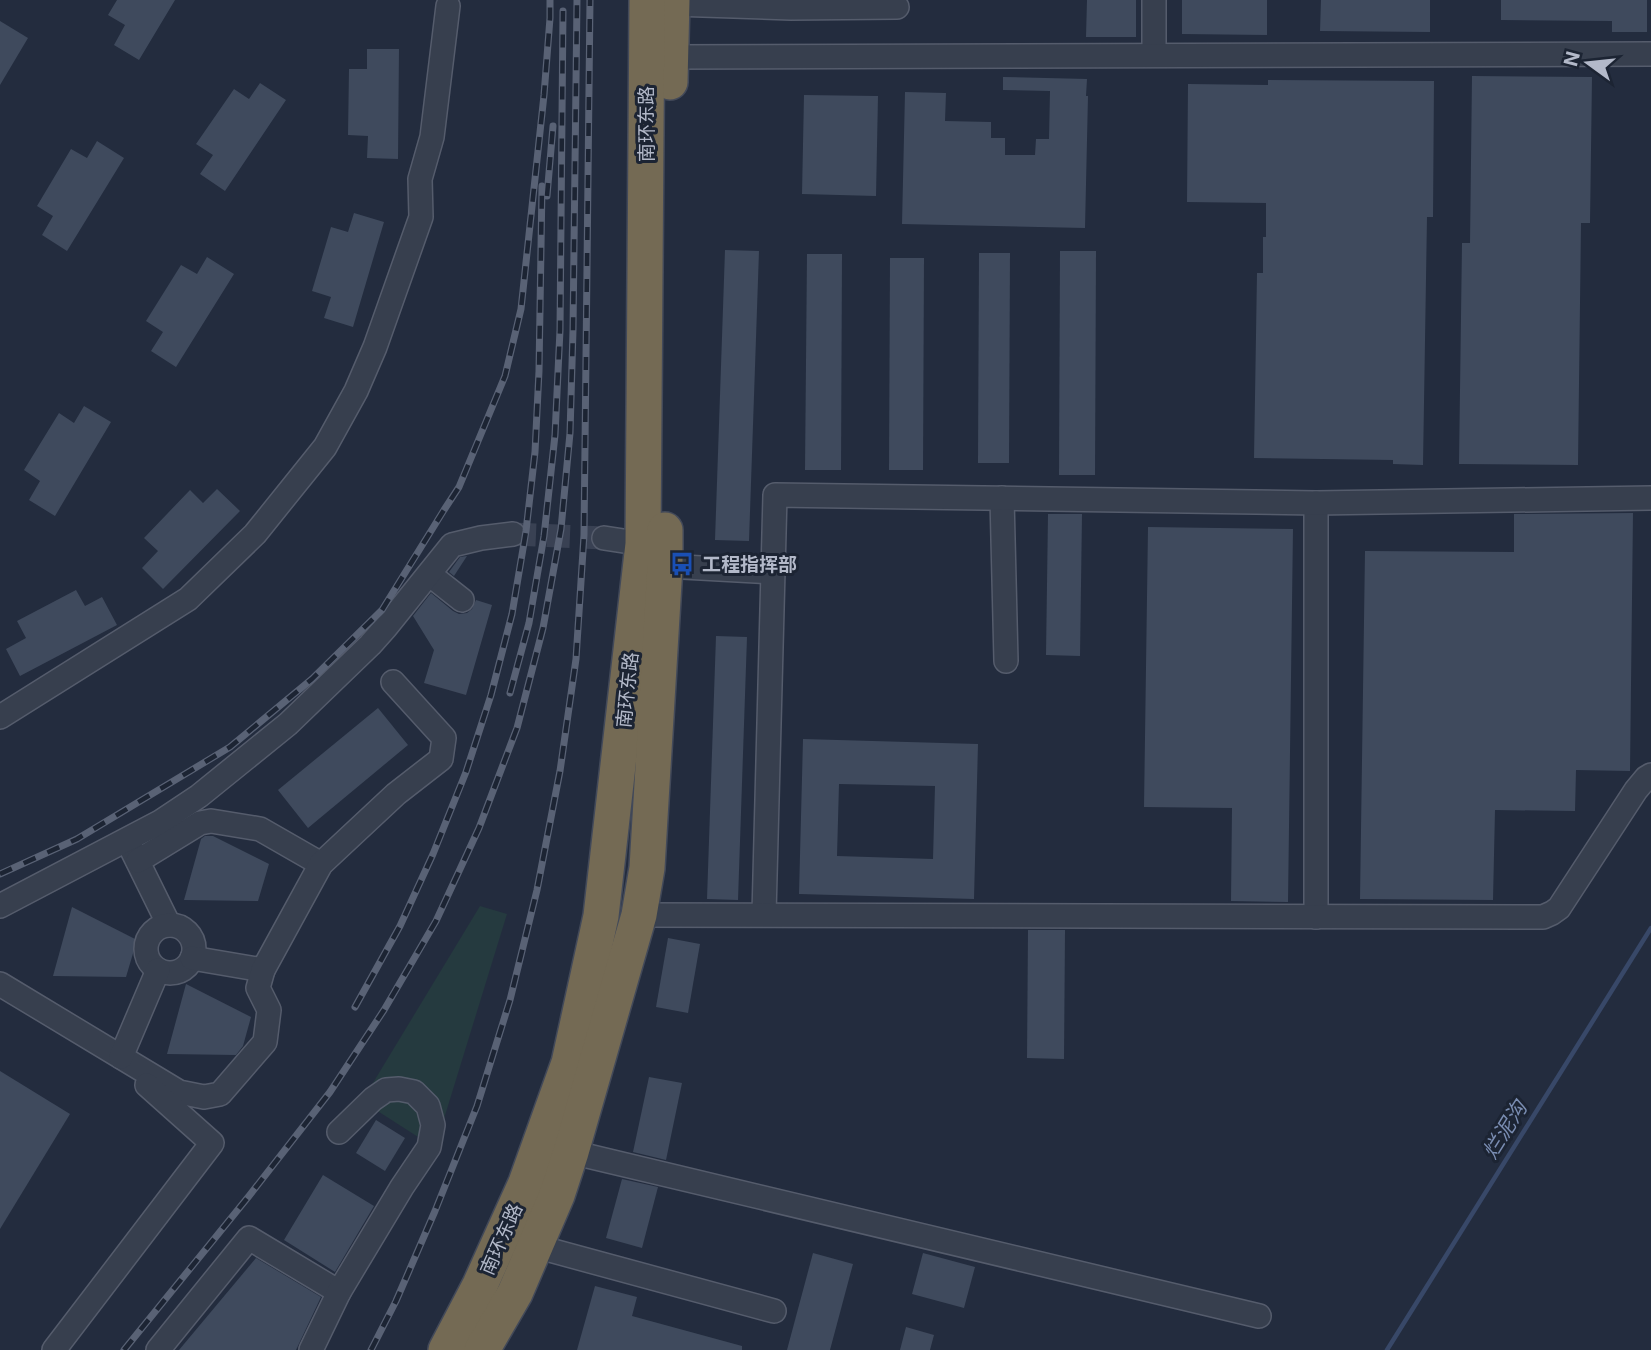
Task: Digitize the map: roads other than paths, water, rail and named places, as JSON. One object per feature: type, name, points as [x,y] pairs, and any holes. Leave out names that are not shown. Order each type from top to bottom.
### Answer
[{"type":"highway","name":"南环东路","points":[[446,1350],[480,1285],[526,1183],[569,1063],[601,916],[654,555],[670,57],[664,1]]},
{"type":"highway","name":"南环东路","points":[[482,1350],[515,1293],[557,1195],[639,915],[647,867],[664,1]]},
{"type":"street","points":[[1154,0],[1154,55]]},
{"type":"street","points":[[664,1],[791,8],[897,7]]},
{"type":"street","points":[[0,718],[188,599],[255,534],[325,447],[366,369],[421,217],[420,179],[432,137],[447,5]]},
{"type":"street","points":[[670,57],[1651,54]]},
{"type":"street","points":[[764,914],[775,495],[1316,502],[1651,498]]},
{"type":"street","points":[[1002,498],[1006,661]]},
{"type":"street","points":[[1316,502],[1317,917]]},
{"type":"street","points":[[0,906],[160,822],[199,796],[288,724],[370,645],[452,545],[513,534]]},
{"type":"street","points":[[604,538],[654,555],[773,572]]},
{"type":"street","points":[[429,574],[462,600]]},
{"type":"street","points":[[0,984],[179,1092],[204,1097],[220,1094],[265,1042],[269,1010],[258,988],[263,971],[321,864],[396,794],[441,759],[444,738],[393,681]]},
{"type":"street","points":[[639,915],[1544,917],[1559,908],[1636,790],[1651,775]]},
{"type":"street","points":[[138,861],[200,823],[211,821],[260,829],[321,864]]},
{"type":"street","points":[[127,839],[169,925]]},
{"type":"street","points":[[169,925],[184,929],[193,943],[192,958],[181,970],[166,973],[152,965],[146,951],[146,943],[155,930],[169,925]]},
{"type":"street","points":[[192,958],[263,971]]},
{"type":"street","points":[[121,1057],[158,970]]},
{"type":"street","points":[[0,997],[143,1081],[212,1143],[54,1350]]},
{"type":"street","points":[[311,1350],[340,1292],[429,1147],[433,1125],[428,1106],[414,1092],[399,1089],[386,1090],[373,1099],[339,1132]]},
{"type":"street","points":[[571,1152],[1259,1316]]},
{"type":"street","points":[[158,1350],[249,1238],[340,1292]]},
{"type":"street","points":[[535,1246],[774,1311]]},
{"type":"waterway","name":"烂泥沟","points":[[1387,1350],[1651,928]]},
{"type":"tunnel","points":[[513,534],[604,538]]},
{"type":"railway","points":[[0,874],[77,839],[230,747],[312,679],[382,610],[459,487],[505,376],[521,309],[544,95],[550,0]]},
{"type":"railway","points":[[124,1350],[330,1092],[384,1010],[436,921],[479,828],[517,728],[543,628],[561,529],[570,433],[577,0]]},
{"type":"railway","points":[[371,1350],[396,1301],[477,1106],[510,1000],[537,890],[560,771],[576,659],[584,535],[590,0]]},
{"type":"railway","points":[[510,693],[529,623],[544,536],[555,435],[560,330],[563,11]]},
{"type":"railway","points":[[547,196],[553,126]]},
{"type":"railway","points":[[355,1007],[400,926],[466,772],[491,695],[512,614],[526,531],[535,452],[542,186]]},
{"type":"place","name":"工程指挥部","points":[[682,564]]}]
